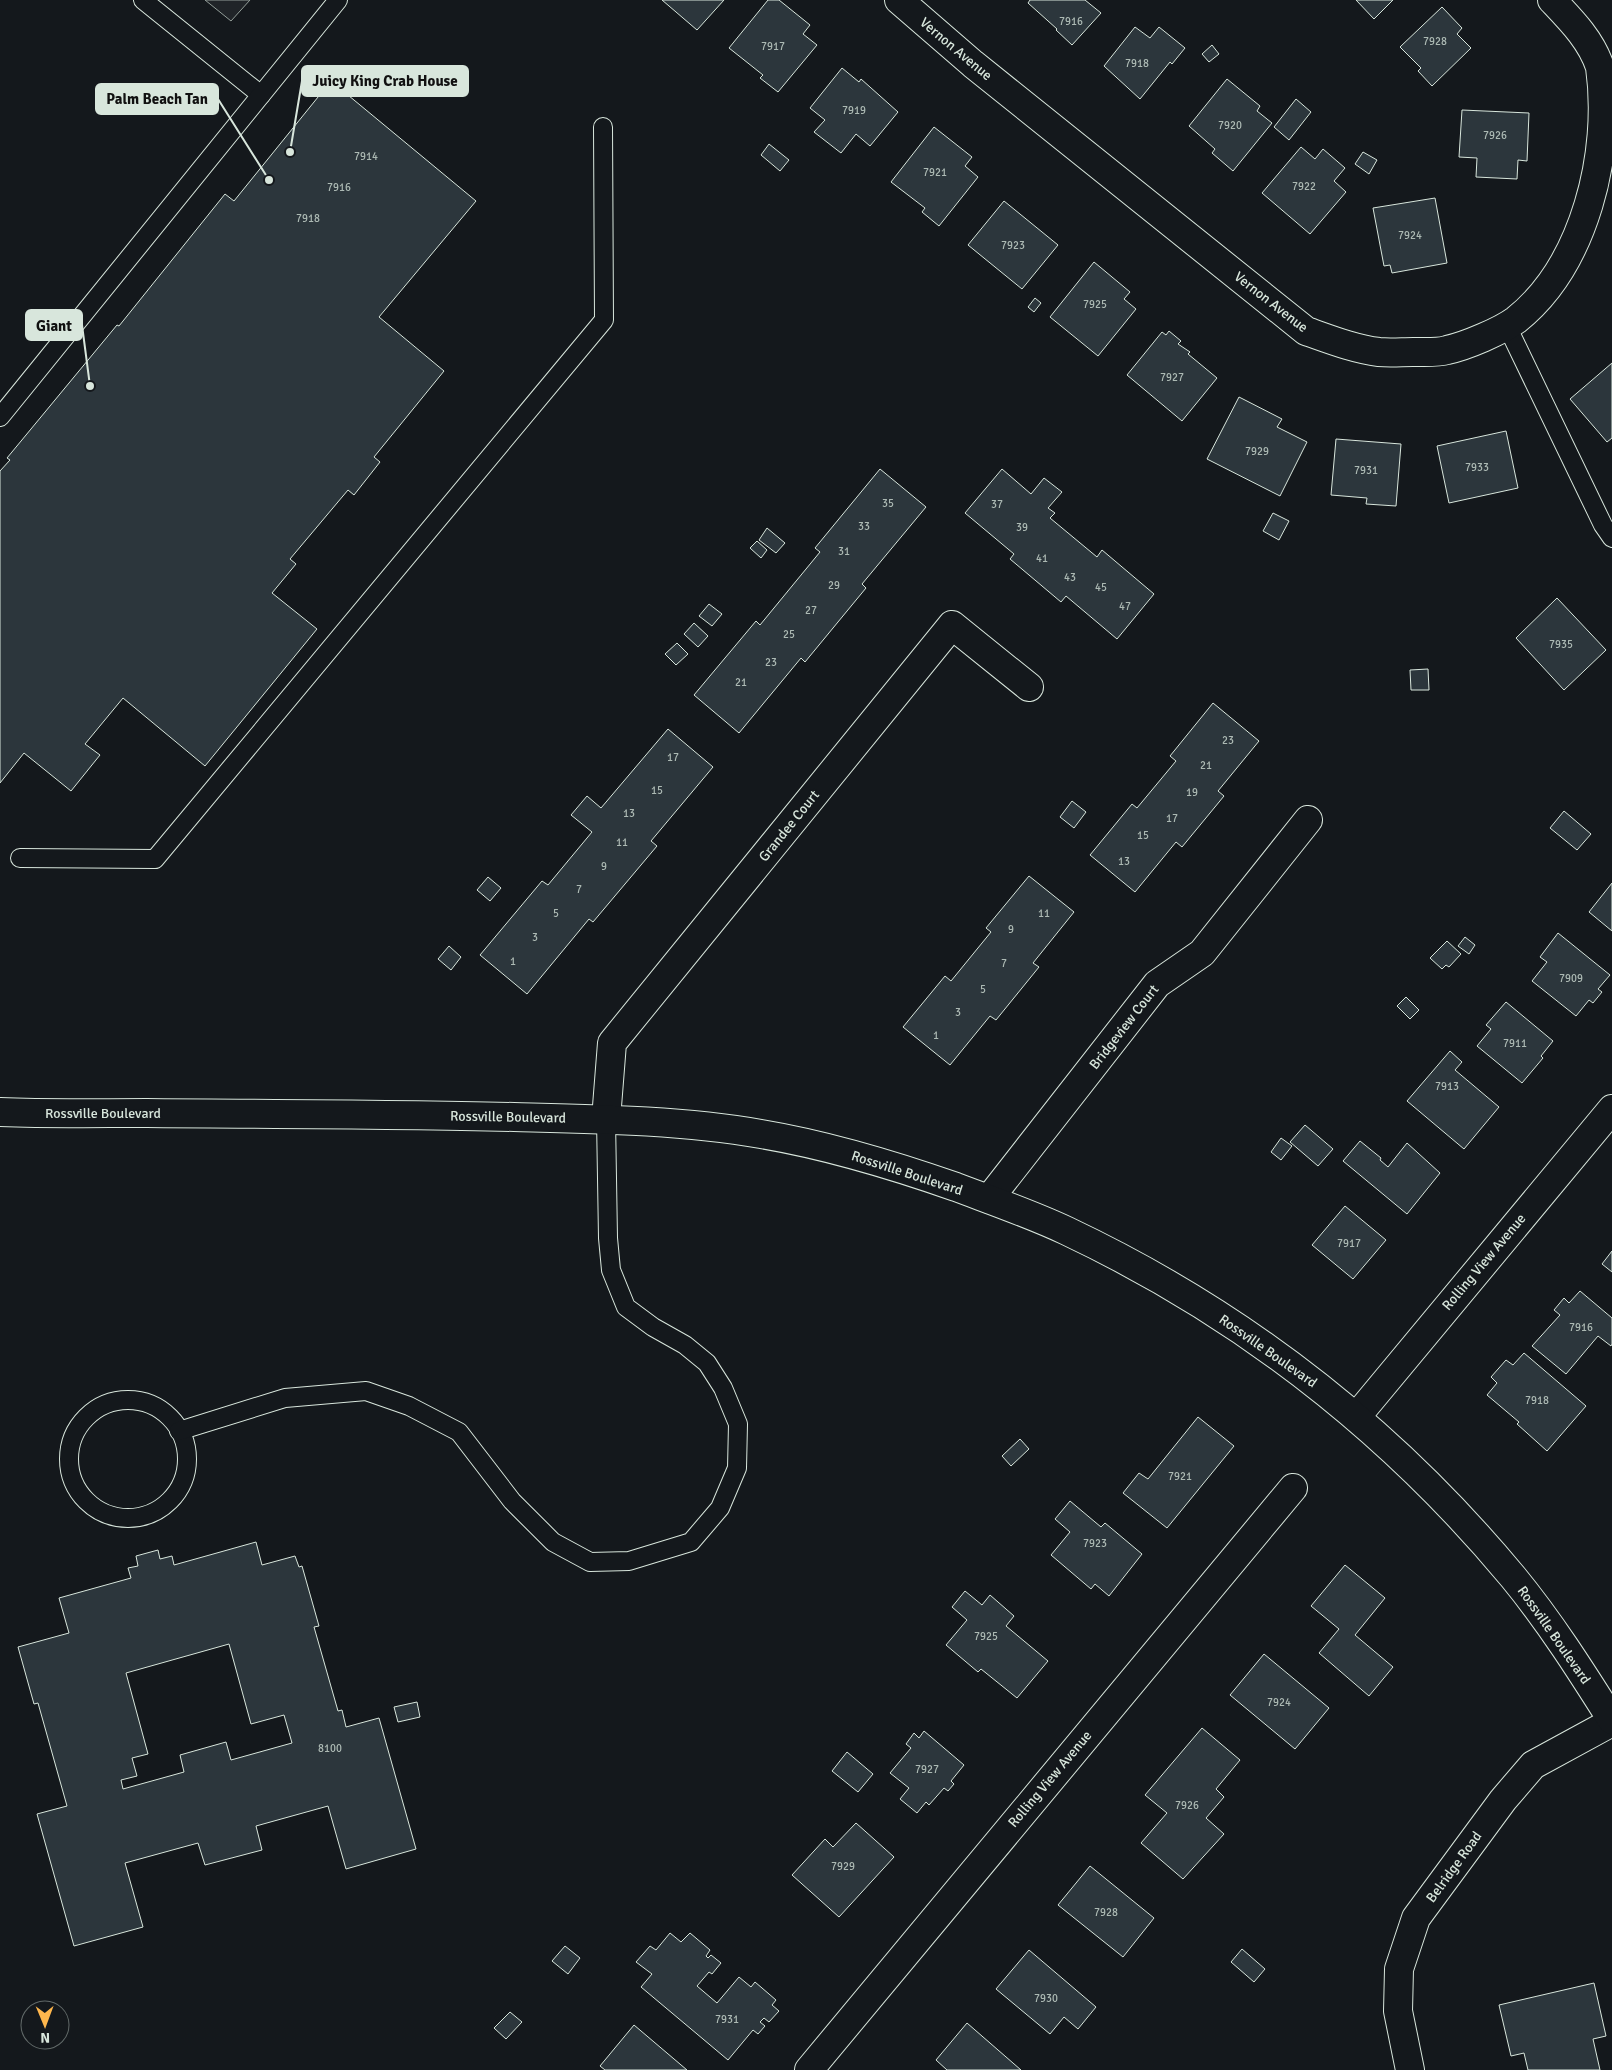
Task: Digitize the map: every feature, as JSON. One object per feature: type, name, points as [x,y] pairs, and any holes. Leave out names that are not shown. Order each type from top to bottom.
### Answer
[{"type":"street","name":"Vernon Avenue","points":[[899,0],[972,64],[1306,331],[1378,352],[1447,350],[1487,336],[1507,326],[1540,297],[1562,270],[1581,239],[1596,202],[1606,168],[1609,140],[1606,91],[1600,68],[1592,49],[1575,25],[1552,0]]},
{"type":"street","name":"Grandee Court","points":[[606,1119],[612,1043],[952,625],[1029,687]]},
{"type":"street","name":"Bridgeview Court","points":[[989,1200],[1157,984],[1202,953],[1308,820]]},
{"type":"street","name":"Rolling View Avenue","points":[[1357,1416],[1612,1109]]},
{"type":"street","name":"Rossville Boulevard","points":[[0,1112],[438,1115],[606,1119],[680,1124],[770,1136],[833,1149],[916,1173],[989,1200],[1063,1229],[1179,1291],[1294,1367],[1357,1416],[1456,1512],[1514,1578],[1561,1640],[1612,1721]]},
{"type":"street","name":"Rolling View Avenue","points":[[808,2070],[1292,1488]]},
{"type":"street","name":"Belridge Road","points":[[1410,2070],[1398,2011],[1399,1969],[1416,1918],[1503,1800],[1533,1765],[1612,1721]]},
{"type":"lane","points":[[143,0],[261,95]]},
{"type":"lane","points":[[0,417],[338,0]]},
{"type":"lane","points":[[20,858],[155,859],[604,320],[603,127]]},
{"type":"lane","points":[[1507,326],[1603,525],[1612,538]]},
{"type":"lane","points":[[180,1431],[285,1398],[366,1391],[409,1406],[459,1432],[512,1501],[553,1542],[590,1562],[629,1562],[692,1542],[720,1508],[737,1468],[738,1424],[724,1388],[707,1363],[685,1344],[653,1328],[626,1306],[610,1270],[606,1119]]},
{"type":"lane","points":[[124,1400],[138,1402],[156,1408],[172,1421],[180,1431],[185,1444],[187,1460],[183,1480],[174,1496],[158,1510],[131,1518],[114,1517],[86,1502],[71,1477],[68,1463],[71,1443],[85,1418],[95,1410],[124,1400]]},
{"type":"shaded area","points":[[205,0],[250,0],[231,21]]},
{"type":"building","points":[[662,0],[724,0],[697,30]]},
{"type":"building","points":[[768,0],[779,0],[810,25],[803,34],[817,45],[778,92],[760,78],[763,75],[729,48]]},
{"type":"building","points":[[1030,0],[1085,0],[1101,13],[1072,45],[1028,3]]},
{"type":"building","points":[[1356,0],[1393,0],[1374,19]]},
{"type":"building","points":[[1442,7],[1462,28],[1457,34],[1471,48],[1432,86],[1418,71],[1421,68],[1400,47]]},
{"type":"building","points":[[1135,27],[1150,38],[1159,27],[1185,48],[1172,64],[1170,62],[1140,99],[1104,66]]},
{"type":"building","points":[[1212,45],[1219,54],[1209,62],[1202,54]]},
{"type":"building","points":[[842,68],[859,82],[861,79],[898,112],[870,146],[856,134],[841,153],[814,132],[825,120],[810,108]]},
{"type":"building","points":[[1227,79],[1260,106],[1257,111],[1272,123],[1233,171],[1212,153],[1215,149],[1189,126]]},
{"type":"building","points":[[331,81],[476,201],[379,317],[444,371],[374,457],[380,462],[354,495],[348,490],[290,559],[296,564],[272,593],[317,629],[205,766],[123,698],[85,744],[100,755],[71,791],[24,753],[0,783],[0,471],[10,460],[7,458],[117,325],[119,326],[225,194],[234,201]]},
{"type":"building","points":[[1296,99],[1311,112],[1289,140],[1274,127]]},
{"type":"building","points":[[1462,110],[1529,113],[1527,161],[1518,160],[1517,179],[1476,177],[1477,158],[1459,157]]},
{"type":"building","points":[[934,127],[972,157],[965,166],[978,177],[939,226],[922,212],[925,208],[891,182]]},
{"type":"building","points":[[769,144],[789,160],[780,171],[761,155]]},
{"type":"building","points":[[1301,147],[1315,159],[1323,149],[1345,168],[1334,181],[1346,192],[1310,234],[1262,193]]},
{"type":"building","points":[[1363,152],[1377,160],[1369,174],[1355,164]]},
{"type":"building","points":[[1435,198],[1447,263],[1392,273],[1390,265],[1384,266],[1373,208]]},
{"type":"building","points":[[1004,201],[1058,245],[1022,289],[968,245]]},
{"type":"building","points":[[1094,262],[1130,292],[1124,299],[1136,309],[1098,356],[1050,317]]},
{"type":"building","points":[[1035,298],[1041,303],[1034,312],[1028,307]]},
{"type":"building","points":[[1169,331],[1181,341],[1178,344],[1190,352],[1188,354],[1217,378],[1182,421],[1127,375],[1162,332],[1166,335]]},
{"type":"building","points":[[1612,363],[1612,438],[1607,442],[1570,399]]},
{"type":"building","points":[[1239,397],[1282,419],[1277,427],[1307,442],[1280,496],[1207,459]]},
{"type":"building","points":[[1506,431],[1518,488],[1449,503],[1437,446]]},
{"type":"building","points":[[1336,439],[1401,444],[1396,506],[1366,504],[1367,498],[1331,495]]},
{"type":"building","points":[[880,469],[926,507],[862,584],[866,588],[805,662],[801,658],[739,733],[694,695],[756,621],[760,625],[820,552],[815,548]]},
{"type":"building","points":[[1002,469],[1031,494],[1044,478],[1062,492],[1048,508],[1055,513],[1050,518],[1097,557],[1102,550],[1154,594],[1117,639],[1066,596],[1061,602],[1010,559],[1014,554],[965,513]]},
{"type":"building","points":[[1273,513],[1289,521],[1279,540],[1263,531]]},
{"type":"building","points":[[767,528],[785,543],[776,553],[759,540]]},
{"type":"building","points":[[757,541],[767,550],[761,558],[750,548]]},
{"type":"building","points":[[1557,598],[1606,650],[1564,690],[1516,638]]},
{"type":"building","points":[[709,604],[722,614],[712,626],[699,616]]},
{"type":"building","points":[[694,623],[708,636],[698,647],[684,634]]},
{"type":"building","points":[[677,643],[688,654],[676,665],[665,654]]},
{"type":"building","points":[[1428,669],[1429,690],[1411,690],[1410,670]]},
{"type":"building","points":[[1213,703],[1259,741],[1218,791],[1224,796],[1182,847],[1176,842],[1135,892],[1090,855],[1132,804],[1137,808],[1176,761],[1170,756]]},
{"type":"building","points":[[668,729],[713,767],[651,841],[657,846],[593,922],[589,919],[527,994],[480,955],[542,881],[548,885],[592,832],[571,815],[587,796],[601,808]]},
{"type":"building","points":[[1072,801],[1086,812],[1074,828],[1060,817]]},
{"type":"building","points":[[1564,811],[1591,834],[1577,850],[1550,828]]},
{"type":"building","points":[[1029,876],[1074,912],[1033,963],[1039,967],[996,1020],[990,1016],[950,1065],[903,1027],[945,976],[951,981],[991,932],[986,928]]},
{"type":"building","points":[[488,877],[501,888],[490,901],[477,890]]},
{"type":"building","points":[[1612,883],[1612,931],[1589,912]]},
{"type":"building","points":[[1558,933],[1610,975],[1598,989],[1602,992],[1593,1003],[1589,1000],[1576,1016],[1532,981],[1547,962],[1540,957]]},
{"type":"building","points":[[1465,937],[1475,945],[1469,954],[1458,946]]},
{"type":"building","points":[[1447,941],[1461,954],[1449,967],[1446,965],[1442,969],[1430,958]]},
{"type":"building","points":[[449,946],[461,957],[451,970],[438,959]]},
{"type":"building","points":[[1406,997],[1419,1010],[1410,1019],[1397,1006]]},
{"type":"building","points":[[1506,1002],[1553,1041],[1541,1056],[1543,1058],[1522,1083],[1477,1046],[1491,1029],[1486,1025]]},
{"type":"building","points":[[1450,1051],[1462,1062],[1455,1070],[1499,1107],[1464,1149],[1407,1101]]},
{"type":"building","points":[[1305,1125],[1333,1149],[1318,1166],[1290,1142]]},
{"type":"building","points":[[1281,1138],[1292,1146],[1281,1160],[1271,1152]]},
{"type":"building","points":[[1360,1141],[1381,1158],[1380,1160],[1388,1167],[1407,1143],[1440,1173],[1407,1214],[1343,1161]]},
{"type":"building","points":[[1345,1206],[1386,1240],[1353,1279],[1312,1245]]},
{"type":"building","points":[[1612,1251],[1612,1272],[1602,1264]]},
{"type":"building","points":[[1580,1291],[1612,1318],[1612,1344],[1611,1346],[1598,1336],[1566,1374],[1532,1346],[1560,1315],[1554,1310],[1564,1298],[1569,1303]]},
{"type":"building","points":[[1524,1353],[1586,1406],[1547,1451],[1517,1424],[1519,1422],[1487,1395],[1497,1383],[1491,1377],[1506,1360],[1513,1365]]},
{"type":"building","points":[[1198,1417],[1234,1446],[1167,1528],[1123,1493],[1139,1473],[1148,1479]]},
{"type":"building","points":[[1020,1439],[1029,1449],[1011,1466],[1002,1456]]},
{"type":"building","points":[[1070,1501],[1101,1527],[1105,1523],[1142,1554],[1109,1596],[1095,1584],[1091,1589],[1051,1555],[1070,1532],[1055,1519]]},
{"type":"building","points":[[256,1542],[262,1565],[295,1556],[299,1567],[302,1566],[319,1626],[314,1627],[338,1711],[342,1710],[346,1727],[379,1718],[416,1849],[346,1869],[328,1806],[256,1826],[262,1850],[205,1865],[198,1843],[125,1863],[143,1927],[74,1946],[37,1814],[67,1806],[38,1703],[34,1704],[18,1647],[69,1633],[59,1598],[131,1578],[128,1568],[138,1566],[136,1556],[158,1550],[160,1559],[172,1556],[174,1565]],"holes":[[[229,1644],[251,1724],[284,1715],[292,1743],[231,1760],[226,1742],[180,1755],[184,1772],[123,1789],[121,1780],[137,1776],[132,1758],[148,1754],[126,1673]]]},
{"type":"building","points":[[1345,1565],[1385,1598],[1355,1635],[1393,1667],[1369,1696],[1319,1653],[1339,1629],[1311,1606]]},
{"type":"building","points":[[965,1591],[982,1605],[990,1595],[1014,1616],[1006,1626],[1048,1661],[1017,1698],[981,1669],[978,1672],[946,1645],[967,1620],[952,1607]]},
{"type":"building","points":[[1264,1654],[1329,1708],[1295,1749],[1230,1695]]},
{"type":"building","points":[[417,1702],[420,1717],[398,1722],[394,1707]]},
{"type":"building","points":[[1202,1728],[1240,1760],[1216,1789],[1224,1797],[1206,1818],[1224,1834],[1183,1879],[1141,1843],[1167,1813],[1145,1795]]},
{"type":"building","points":[[924,1731],[964,1765],[951,1781],[954,1784],[948,1791],[944,1788],[929,1805],[926,1802],[917,1813],[900,1799],[909,1788],[890,1773],[911,1748],[906,1744],[914,1733],[919,1738]]},
{"type":"building","points":[[847,1752],[873,1774],[858,1792],[832,1771]]},
{"type":"building","points":[[856,1823],[894,1857],[839,1917],[792,1875],[825,1839],[833,1847]]},
{"type":"building","points":[[1090,1866],[1154,1918],[1123,1957],[1058,1905]]},
{"type":"building","points":[[670,1933],[681,1942],[690,1933],[710,1950],[706,1956],[708,1958],[711,1955],[721,1963],[712,1974],[709,1972],[697,1986],[717,2003],[739,1977],[751,1987],[755,1982],[776,2000],[772,2005],[779,2011],[769,2022],[764,2018],[760,2022],[765,2026],[758,2034],[753,2030],[728,2060],[641,1987],[652,1974],[636,1962],[650,1946],[656,1950]]},
{"type":"building","points":[[565,1946],[580,1958],[568,1974],[552,1961]]},
{"type":"building","points":[[1242,1949],[1265,1969],[1254,1982],[1231,1962]]},
{"type":"building","points":[[1029,1950],[1096,2007],[1078,2029],[1064,2017],[1050,2034],[996,1989]]},
{"type":"building","points":[[1594,1983],[1606,2036],[1593,2039],[1600,2070],[1528,2070],[1524,2053],[1511,2056],[1499,2005]]},
{"type":"building","points":[[510,2012],[522,2022],[506,2039],[494,2028]]},
{"type":"building","points":[[967,2023],[1021,2070],[947,2070],[936,2060]]},
{"type":"building","points":[[634,2025],[687,2070],[605,2070],[600,2066]]},
{"type":"place","name":"Juicy King Crab House","points":[[290,152]]},
{"type":"place","name":"Palm Beach Tan","points":[[269,180]]},
{"type":"place","name":"Giant","points":[[90,386]]}]
